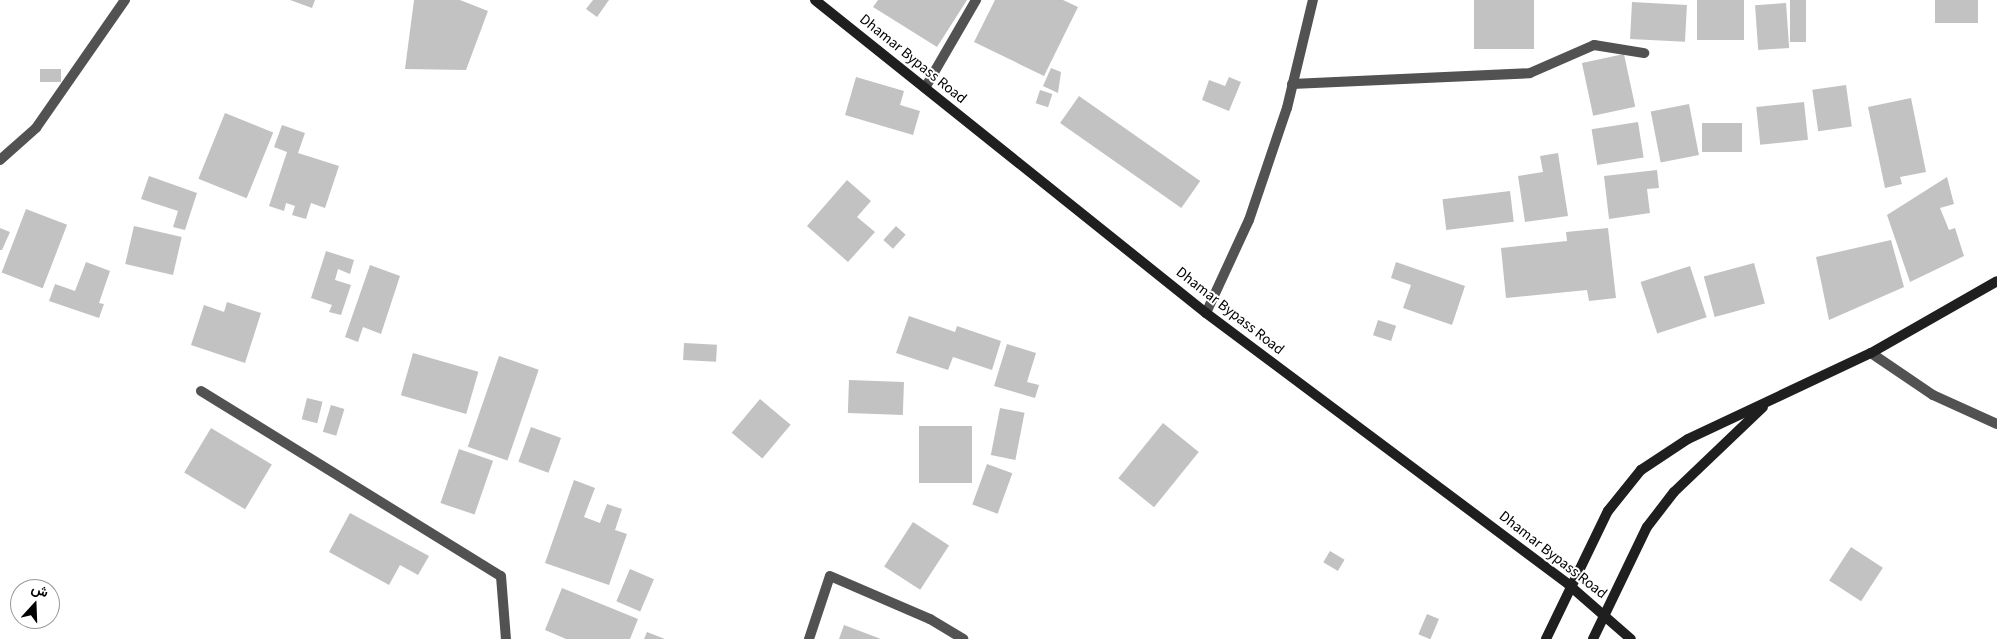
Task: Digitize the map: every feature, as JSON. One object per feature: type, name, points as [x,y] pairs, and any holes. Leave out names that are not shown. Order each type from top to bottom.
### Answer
[{"type":"main road","name":"Dhamar Bypass Road","points":[[815,0],[1206,313],[1569,585],[1632,639]]},
{"type":"main road","points":[[1546,639],[1569,585],[1608,511],[1640,470],[1688,439],[1871,353],[1997,281]]},
{"type":"main road","points":[[1593,639],[1647,527],[1674,492],[1770,400]]},
{"type":"street","points":[[0,160],[36,128],[125,0]]},
{"type":"street","points":[[925,88],[976,0]]},
{"type":"street","points":[[1206,313],[1249,220],[1292,84],[1313,0]]},
{"type":"street","points":[[1292,84],[1530,73],[1594,45],[1644,53]]},
{"type":"street","points":[[1871,353],[1933,395],[1997,424]]},
{"type":"street","points":[[201,391],[501,576],[506,639]]},
{"type":"street","points":[[809,639],[830,576],[930,619],[963,639]]},
{"type":"building","points":[[290,0],[315,0],[312,8]]},
{"type":"building","points":[[414,0],[460,0],[488,11],[466,70],[405,69]]},
{"type":"building","points":[[593,0],[609,0],[597,17],[586,9]]},
{"type":"building","points":[[878,0],[967,0],[937,47],[873,7]]},
{"type":"building","points":[[995,0],[1063,0],[1078,7],[1044,76],[974,42]]},
{"type":"building","points":[[1474,0],[1534,0],[1534,49],[1474,49]]},
{"type":"building","points":[[1697,0],[1744,0],[1744,40],[1697,40]]},
{"type":"building","points":[[1790,0],[1806,0],[1806,42],[1790,42]]},
{"type":"building","points":[[1935,0],[1978,0],[1978,23],[1935,23]]},
{"type":"building","points":[[1632,2],[1687,5],[1685,42],[1630,39]]},
{"type":"building","points":[[1786,3],[1789,48],[1758,50],[1755,5]]},
{"type":"building","points":[[1624,54],[1635,107],[1593,116],[1582,63]]},
{"type":"building","points":[[1051,68],[1061,72],[1058,93],[1043,86]]},
{"type":"building","points":[[40,69],[61,69],[61,82],[40,82]]},
{"type":"building","points":[[856,77],[904,91],[900,105],[920,111],[913,135],[845,115]]},
{"type":"building","points":[[1229,77],[1241,82],[1229,111],[1202,100],[1209,80],[1225,86]]},
{"type":"building","points":[[1846,85],[1852,127],[1818,131],[1812,90]]},
{"type":"building","points":[[1040,90],[1052,94],[1048,107],[1036,103]]},
{"type":"building","points":[[1079,96],[1200,181],[1181,208],[1060,123]]},
{"type":"building","points":[[1911,98],[1926,172],[1900,177],[1902,184],[1885,188],[1868,107]]},
{"type":"building","points":[[1804,102],[1808,140],[1760,145],[1756,107]]},
{"type":"building","points":[[1689,104],[1699,155],[1661,162],[1651,111]]},
{"type":"building","points":[[225,113],[273,132],[247,198],[198,179]]},
{"type":"building","points":[[1638,122],[1644,158],[1597,165],[1592,129]]},
{"type":"building","points":[[1702,123],[1742,123],[1742,152],[1702,152]]},
{"type":"building","points":[[282,125],[305,133],[298,153],[339,166],[325,208],[311,203],[306,219],[292,215],[295,206],[286,203],[284,211],[269,206],[287,152],[274,147]]},
{"type":"building","points":[[1558,153],[1568,216],[1525,222],[1518,176],[1543,172],[1540,156]]},
{"type":"building","points":[[1657,170],[1659,188],[1647,189],[1650,213],[1609,219],[1604,176]]},
{"type":"building","points":[[149,176],[197,193],[185,230],[173,227],[178,211],[141,199]]},
{"type":"building","points":[[1947,177],[1954,204],[1940,208],[1949,230],[1955,228],[1964,256],[1910,282],[1887,215]]},
{"type":"building","points":[[847,180],[871,201],[857,217],[875,232],[848,262],[807,226]]},
{"type":"building","points":[[1510,191],[1514,222],[1446,230],[1443,199]]},
{"type":"building","points":[[26,209],[67,225],[43,288],[2,272]]},
{"type":"building","points":[[134,226],[182,237],[173,275],[125,264]]},
{"type":"building","points":[[896,226],[906,235],[893,249],[883,240]]},
{"type":"building","points":[[0,228],[10,232],[2,250],[0,250]]},
{"type":"building","points":[[1608,228],[1616,298],[1589,301],[1587,290],[1506,298],[1501,248],[1567,241],[1566,232]]},
{"type":"building","points":[[1891,240],[1904,287],[1829,320],[1816,257]]},
{"type":"building","points":[[326,251],[354,260],[350,274],[338,269],[335,280],[351,285],[341,315],[329,312],[332,305],[311,298]]},
{"type":"building","points":[[86,262],[110,271],[99,303],[104,304],[99,318],[49,301],[55,284],[75,291]]},
{"type":"building","points":[[1396,262],[1465,286],[1452,325],[1403,308],[1411,285],[1391,278]]},
{"type":"building","points":[[1754,263],[1765,304],[1715,317],[1704,276]]},
{"type":"building","points":[[370,265],[400,276],[381,334],[363,327],[358,342],[345,337]]},
{"type":"building","points":[[1690,266],[1707,317],[1657,333],[1641,282]]},
{"type":"building","points":[[227,302],[261,313],[245,363],[191,345],[204,305],[224,312]]},
{"type":"building","points":[[909,316],[955,332],[957,326],[1001,341],[992,370],[953,357],[948,370],[896,353]]},
{"type":"building","points":[[1378,320],[1396,326],[1391,341],[1373,335]]},
{"type":"building","points":[[684,343],[717,345],[716,362],[683,360]]},
{"type":"building","points":[[1007,344],[1036,353],[1027,382],[1039,385],[1035,398],[994,386]]},
{"type":"building","points":[[413,353],[478,372],[466,414],[401,395]]},
{"type":"building","points":[[499,356],[539,370],[507,460],[468,447]]},
{"type":"building","points":[[849,380],[904,382],[903,415],[848,413]]},
{"type":"building","points":[[307,398],[323,402],[317,423],[302,419]]},
{"type":"building","points":[[760,399],[791,425],[762,458],[732,433]]},
{"type":"building","points":[[331,405],[344,409],[336,436],[323,432]]},
{"type":"building","points":[[1000,408],[1025,413],[1015,460],[991,455]]},
{"type":"building","points":[[1163,423],[1199,452],[1154,507],[1118,478]]},
{"type":"building","points":[[919,426],[972,426],[972,483],[919,483]]},
{"type":"building","points":[[531,427],[561,438],[548,473],[518,462]]},
{"type":"building","points":[[211,428],[272,465],[245,509],[184,473]]},
{"type":"building","points":[[459,449],[493,461],[474,515],[440,503]]},
{"type":"building","points":[[987,464],[1012,473],[998,514],[972,504]]},
{"type":"building","points":[[574,480],[595,488],[584,517],[600,523],[607,504],[622,509],[615,530],[627,534],[609,585],[545,563]]},
{"type":"building","points":[[350,513],[429,556],[418,575],[400,565],[389,585],[329,552]]},
{"type":"building","points":[[913,522],[949,545],[920,590],[884,566]]},
{"type":"building","points":[[1851,547],[1883,568],[1861,601],[1829,581]]},
{"type":"building","points":[[1330,551],[1345,560],[1338,571],[1323,562]]},
{"type":"building","points":[[630,569],[654,579],[640,611],[616,601]]},
{"type":"building","points":[[562,588],[638,619],[630,639],[566,639],[545,630]]},
{"type":"building","points":[[1427,614],[1439,619],[1431,639],[1418,634]]},
{"type":"building","points":[[844,625],[881,639],[839,639]]},
{"type":"building","points":[[647,632],[665,639],[644,639]]}]
